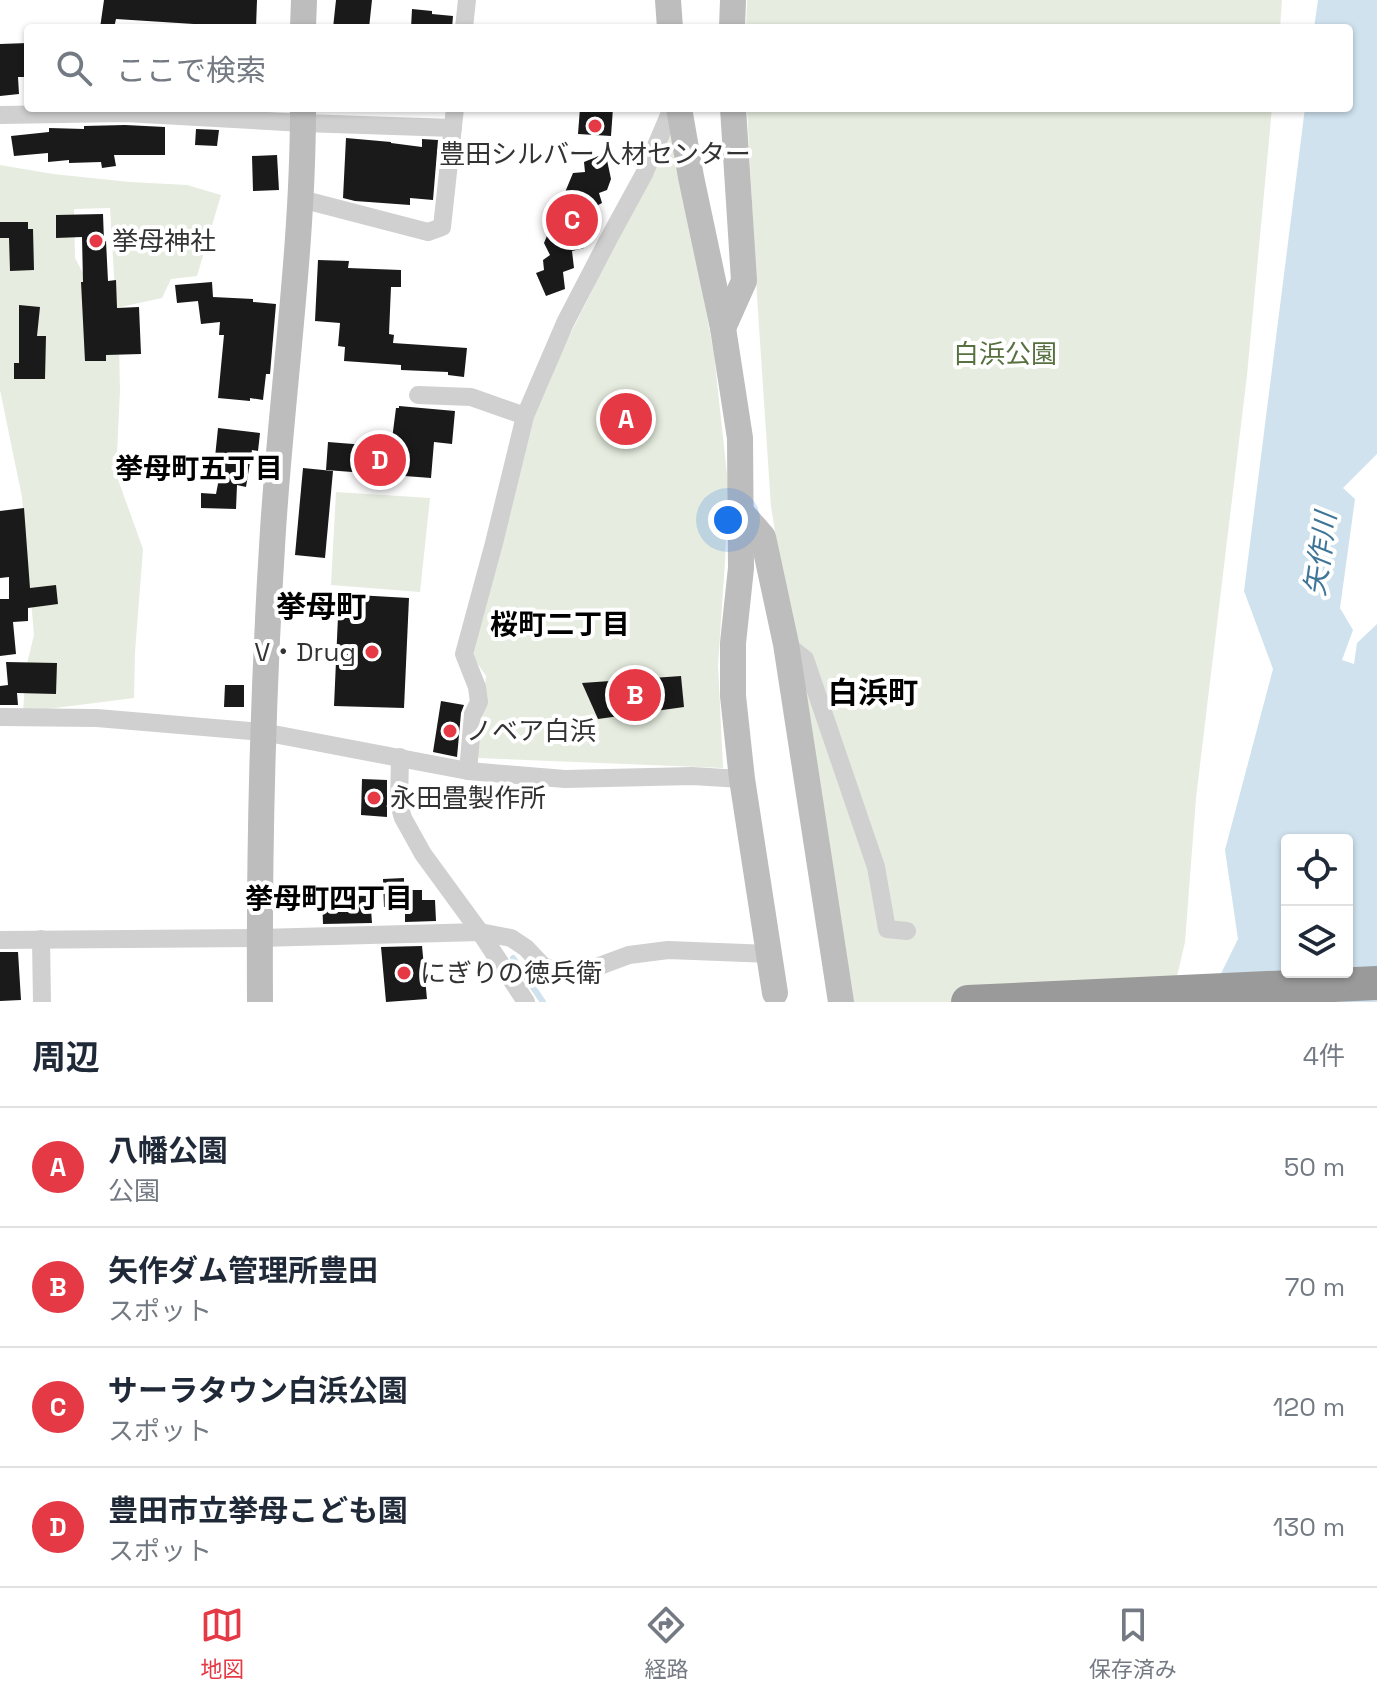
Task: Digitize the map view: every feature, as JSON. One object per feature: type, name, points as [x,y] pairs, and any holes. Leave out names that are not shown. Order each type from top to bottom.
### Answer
[{"type":"highway","points":[[968,1002],[1377,983]]},
{"type":"street","points":[[303,24],[304,0]]},
{"type":"street","points":[[464,24],[467,0]]},
{"type":"street","points":[[668,0],[670,24]]},
{"type":"street","points":[[732,24],[733,0]]},
{"type":"street","points":[[301,199],[428,232],[442,227],[455,112]]},
{"type":"street","points":[[468,771],[473,714],[479,702],[477,687],[464,654],[525,416],[565,323],[644,174],[670,112]]},
{"type":"street","points":[[680,112],[723,328],[740,438],[741,568],[733,643],[733,696],[742,779],[775,993]]},
{"type":"street","points":[[723,328],[744,281],[733,112]]},
{"type":"street","points":[[0,115],[125,113],[303,116],[453,128]]},
{"type":"street","points":[[260,1002],[263,732],[273,530],[301,199],[303,116]]},
{"type":"street","points":[[418,395],[480,400],[525,416]]},
{"type":"street","points":[[742,513],[763,537],[786,644],[841,1002]]},
{"type":"street","points":[[786,644],[805,659],[876,867],[887,929],[907,931]]},
{"type":"street","points":[[0,717],[97,718],[263,732],[468,771],[565,779],[692,776],[742,779]]},
{"type":"street","points":[[401,758],[399,804],[403,818],[423,854],[526,1002]]},
{"type":"street","points":[[0,940],[480,932],[511,938],[543,966],[561,973],[583,972],[629,955],[668,950],[770,954]]},
{"type":"street","points":[[41,939],[42,1002]]},
{"type":"green space","points":[[747,0],[1282,0],[1280,24],[746,24]]},
{"type":"green space","name":"白浜公園","points":[[747,112],[1272,112],[1247,375],[1196,798],[1185,942],[1171,1002],[854,1002],[771,507]]},
{"type":"green space","points":[[669,126],[714,354],[728,484],[718,665],[723,768],[477,758],[486,676],[471,654],[494,543],[542,390]]},
{"type":"green space","points":[[0,165],[53,174],[187,185],[221,195],[197,276],[171,279],[162,298],[116,308],[110,208],[74,209],[75,258],[119,342],[116,474],[143,549],[134,698],[23,712],[26,668],[34,635],[22,497],[0,390]]},
{"type":"green space","points":[[336,492],[430,498],[420,592],[331,585]]},
{"type":"water","name":"矢作川","points":[[1318,0],[1377,0],[1377,454],[1343,488],[1355,499],[1340,608],[1353,630],[1342,660],[1354,664],[1357,643],[1377,624],[1377,1002],[1207,1002],[1238,939],[1225,850],[1273,669],[1244,591],[1304,112],[1353,112],[1353,24],[1315,24]]},
{"type":"building","points":[[104,0],[257,0],[256,24],[116,19],[115,24],[101,24]]},
{"type":"building","points":[[336,0],[372,0],[369,24],[333,24]]},
{"type":"building","points":[[412,9],[453,16],[452,24],[411,24]]},
{"type":"building","points":[[24,43],[24,77],[18,77],[19,94],[0,96],[0,44]]},
{"type":"building","name":"豊田シルバー人材センター","points":[[580,112],[613,112],[611,136],[578,134]]},
{"type":"building","points":[[165,127],[165,155],[114,155],[116,166],[102,168],[101,162],[48,162],[48,153],[14,156],[11,136],[49,132],[49,128]]},
{"type":"building","points":[[196,129],[219,130],[217,146],[195,145]]},
{"type":"building","points":[[346,138],[422,147],[422,139],[438,140],[433,200],[410,198],[410,205],[343,198]]},
{"type":"building","points":[[277,155],[279,190],[253,191],[252,156]]},
{"type":"building","points":[[601,155],[607,160],[611,179],[607,190],[599,193],[602,203],[589,210],[592,227],[582,229],[584,248],[572,251],[574,268],[563,272],[565,289],[546,296],[536,273],[544,270],[543,260],[550,255],[544,243],[573,173],[585,172],[584,162]]},
{"type":"building","points":[[103,214],[108,281],[116,280],[117,308],[139,307],[141,354],[106,355],[106,361],[85,361],[82,237],[56,238],[56,215]]},
{"type":"building","points":[[0,222],[28,222],[28,229],[33,229],[34,270],[10,271],[9,238],[0,238]]},
{"type":"building","points":[[318,260],[349,261],[348,268],[401,270],[401,287],[391,287],[389,334],[394,335],[393,343],[467,348],[464,377],[448,375],[448,372],[401,370],[401,365],[344,361],[345,347],[338,346],[340,323],[315,321]]},
{"type":"building","points":[[212,282],[213,297],[253,299],[253,302],[276,304],[270,374],[266,374],[263,400],[218,398],[224,335],[219,335],[220,322],[201,324],[198,301],[177,303],[175,285]]},
{"type":"building","points":[[19,305],[40,307],[37,336],[46,336],[45,379],[14,379],[14,363],[19,363]]},
{"type":"building","points":[[396,408],[455,411],[452,444],[434,442],[431,478],[326,470],[328,442],[391,447]]},
{"type":"building","points":[[608,408],[626,408],[626,428],[608,428]]},
{"type":"building","points":[[218,428],[260,433],[258,451],[252,450],[246,487],[237,485],[236,509],[201,508],[201,493],[216,494],[221,468],[214,467]]},
{"type":"building","points":[[303,468],[333,471],[325,558],[295,555]]},
{"type":"building","points":[[24,508],[30,588],[56,585],[58,604],[28,608],[28,621],[13,622],[16,654],[0,656],[0,599],[9,599],[9,577],[0,578],[0,511]]},
{"type":"building","name":"V・Drug","points":[[339,594],[409,598],[404,708],[334,706]]},
{"type":"building","points":[[6,662],[57,663],[56,694],[17,693],[18,705],[0,705],[0,686],[8,685]]},
{"type":"building","points":[[681,676],[684,707],[598,719],[582,683]]},
{"type":"building","points":[[225,685],[244,685],[244,707],[224,707]]},
{"type":"building","name":"ノベア白浜","points":[[441,701],[464,705],[457,757],[433,752]]},
{"type":"building","name":"永田畳製作所","points":[[362,779],[387,780],[387,817],[361,815]]},
{"type":"building","points":[[404,878],[404,890],[422,890],[422,900],[435,900],[436,921],[405,922],[405,906],[384,907],[383,879]]},
{"type":"building","points":[[322,895],[370,896],[372,923],[323,924]]},
{"type":"building","name":"にぎりの徳兵衛","points":[[422,946],[427,999],[386,1002],[381,947]]},
{"type":"building","points":[[0,952],[18,952],[21,1000],[0,1001]]},
{"type":"waterway","points":[[513,958],[543,1002]]},
{"type":"place","name":"豊田シルバー人材センター","points":[[595,126]]},
{"type":"place","name":"サーラタウン白浜公園","points":[[572,220]]},
{"type":"place","name":"挙母神社","points":[[96,241]]},
{"type":"place","name":"八幡公園","points":[[626,419]]},
{"type":"place","name":"豊田市立挙母こども園","points":[[380,460]]},
{"type":"place","name":"V・Drug","points":[[372,652]]},
{"type":"place","name":"矢作ダム管理所豊田","points":[[635,695]]},
{"type":"place","name":"ノベア白浜","points":[[450,731]]},
{"type":"place","name":"永田畳製作所","points":[[374,798]]},
{"type":"place","name":"にぎりの徳兵衛","points":[[404,973]]},
{"type":"district","name":"挙母町五丁目","points":[[199,468]]},
{"type":"district","name":"挙母町","points":[[321,607]]},
{"type":"district","name":"桜町二丁目","points":[[560,624]]},
{"type":"district","name":"白浜町","points":[[873,693]]},
{"type":"district","name":"挙母町四丁目","points":[[329,898]]}]
